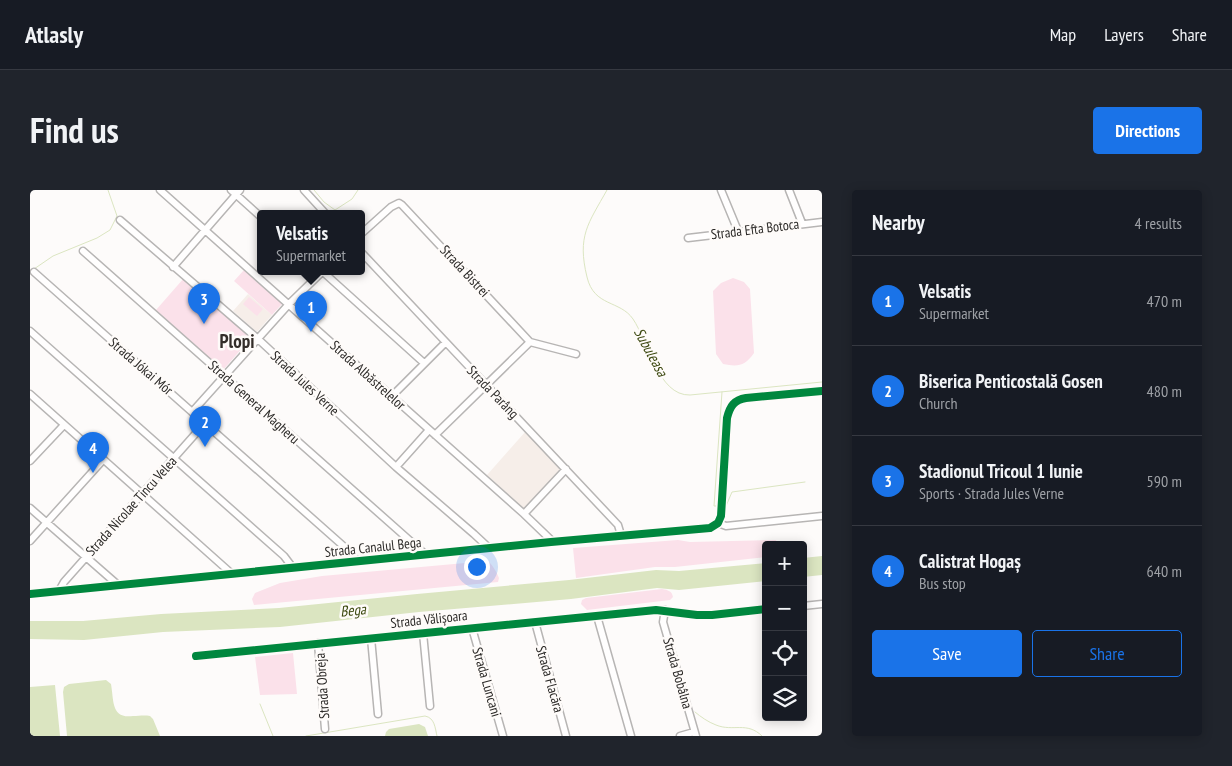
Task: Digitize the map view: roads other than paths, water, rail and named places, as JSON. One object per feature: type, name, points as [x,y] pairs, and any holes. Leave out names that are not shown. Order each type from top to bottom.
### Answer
[{"type":"street","name":"Strada Albăstrelelor","points":[[160,190],[524,514],[551,542]]},
{"type":"street","points":[[304,190],[322,210]]},
{"type":"street","points":[[721,190],[738,231]]},
{"type":"street","points":[[789,190],[802,223]]},
{"type":"street","points":[[173,267],[235,191],[257,213]]},
{"type":"street","name":"Strada Bistrei","points":[[365,231],[391,208],[399,204],[402,205],[530,342]]},
{"type":"street","name":"Strada Jules Verne","points":[[120,220],[258,339],[396,467],[489,548]]},
{"type":"street","name":"Strada Efta Botoca","points":[[688,238],[822,222]]},
{"type":"street","name":"Strada General Magheru","points":[[82,251],[425,554]]},
{"type":"street","name":"Strada Parâng","points":[[365,256],[618,525],[620,535]]},
{"type":"street","name":"Strada Jókai Mór","points":[[34,272],[193,411],[349,551],[357,561]]},
{"type":"street","points":[[193,411],[289,304],[318,275]]},
{"type":"street","points":[[326,275],[424,363]]},
{"type":"street","points":[[30,331],[284,556],[293,568]]},
{"type":"street","points":[[392,396],[446,342]]},
{"type":"street","points":[[396,467],[530,342],[576,354]]},
{"type":"street","points":[[718,523],[721,516],[727,418],[732,404],[746,398],[822,391]]},
{"type":"street","points":[[30,394],[232,574]]},
{"type":"street","name":"Strada Nicolae Tincu Velea","points":[[59,591],[64,582],[86,556],[205,422]]},
{"type":"street","points":[[30,461],[64,425]]},
{"type":"street","points":[[30,540],[103,460]]},
{"type":"street","points":[[524,514],[566,469]]},
{"type":"street","points":[[30,508],[118,585]]},
{"type":"street","name":"Strada Canalul Bega","points":[[30,594],[620,535],[710,528],[718,523],[726,526],[822,516]]},
{"type":"street","points":[[807,606],[822,604]]},
{"type":"street","name":"Strada Vălișoara","points":[[196,656],[665,610],[696,615],[712,615],[762,609]]},
{"type":"street","name":"Strada Bobâlna","points":[[665,610],[663,622],[695,734]]},
{"type":"street","points":[[597,616],[631,736]]},
{"type":"street","name":"Strada Flacăra","points":[[535,622],[566,736]]},
{"type":"street","name":"Strada Luncani","points":[[472,628],[503,736]]},
{"type":"street","points":[[423,633],[430,706]]},
{"type":"street","points":[[371,638],[378,714]]},
{"type":"street","name":"Strada Obreja","points":[[318,643],[325,729]]},
{"type":"street","points":[[680,736],[695,734]]},
{"type":"water","points":[[822,556],[822,575],[807,577],[807,558]]},
{"type":"water","name":"Bega","points":[[762,563],[762,581],[679,590],[657,588],[571,599],[419,612],[280,627],[163,632],[84,640],[30,639],[30,621],[83,621],[161,614],[279,608],[656,570],[679,571]]},
{"type":"water","points":[[106,680],[111,684],[113,702],[117,712],[126,716],[150,716],[160,736],[67,736],[64,687],[69,684]]},
{"type":"water","points":[[55,685],[60,736],[30,736],[30,687]]},
{"type":"water","points":[[419,724],[425,727],[428,736],[385,736],[389,729]]},
{"type":"waterway","points":[[34,269],[53,256],[97,238],[110,230],[117,216],[108,190]]},
{"type":"waterway","points":[[314,190],[324,202],[335,210],[352,199],[358,190]]},
{"type":"waterway","name":"Subuleasa","points":[[607,190],[590,222],[584,240],[584,263],[590,287],[595,294],[628,313],[633,319],[655,366],[670,387],[679,393],[690,395],[822,382]]},
{"type":"waterway","points":[[716,506],[714,506],[722,392]]},
{"type":"waterway","points":[[726,506],[732,492],[805,482]]},
{"type":"waterway","points":[[260,704],[273,736]]},
{"type":"waterway","points":[[695,712],[716,725],[728,728],[751,729],[762,736]]},
{"type":"waterway","points":[[306,736],[425,716],[433,721],[437,736]]},
{"type":"place","name":"Stadionul Tricoul 1 Iunie","points":[[204,324]]},
{"type":"place","name":"Velsatis","points":[[311,332]]},
{"type":"place","name":"Biserica Penticostală Gosen","points":[[205,447]]},
{"type":"place","name":"Calistrat Hogaș","points":[[93,473]]},
{"type":"district","name":"Plopi","points":[[237,341]]}]
